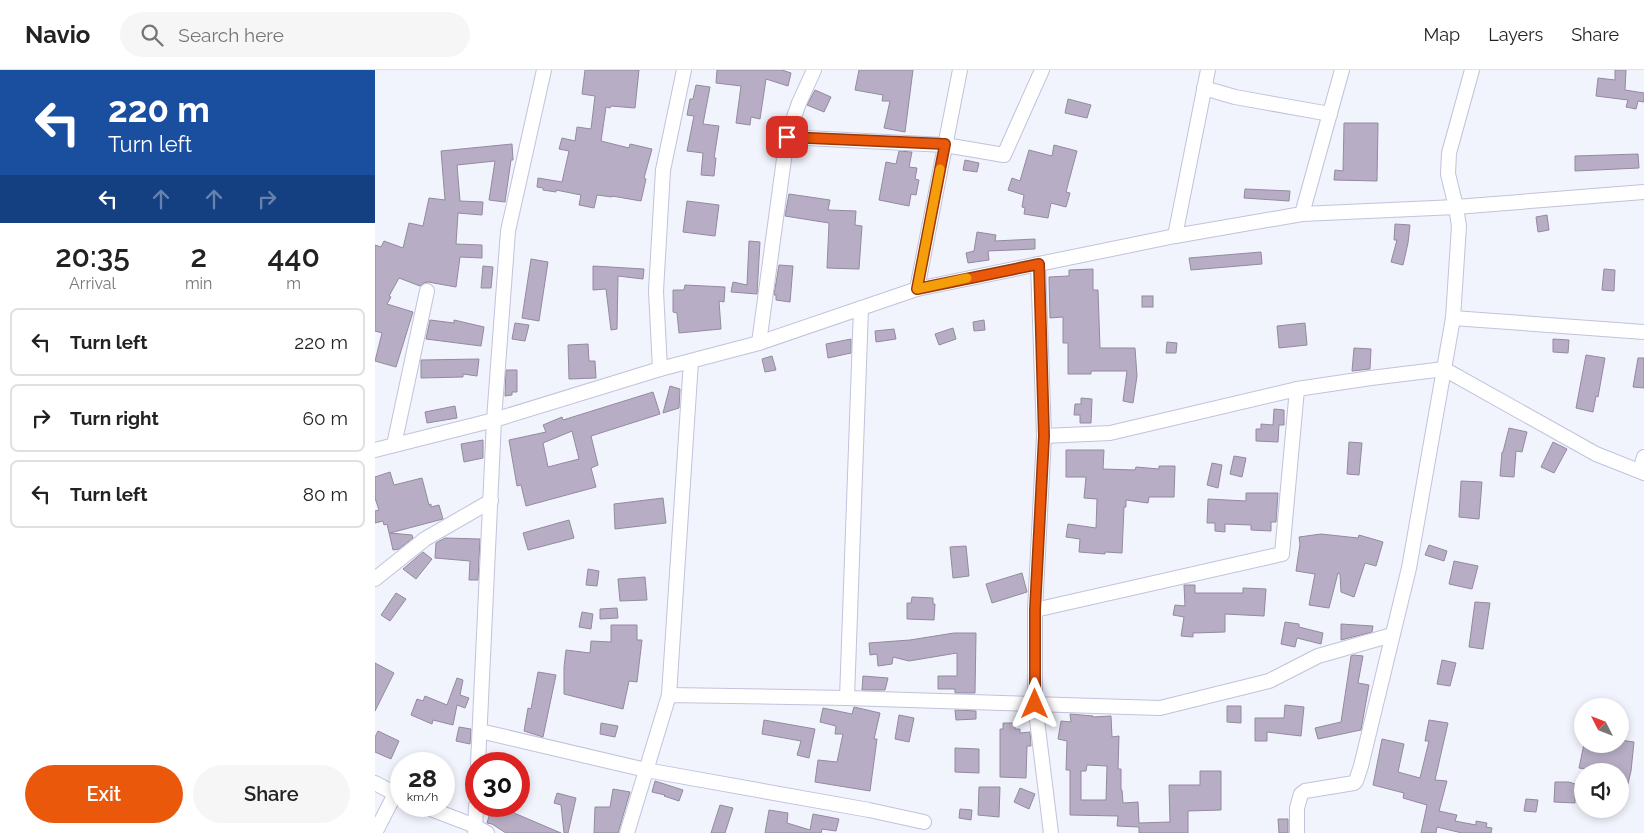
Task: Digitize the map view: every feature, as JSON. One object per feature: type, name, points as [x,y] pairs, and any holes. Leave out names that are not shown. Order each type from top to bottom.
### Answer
[{"type":"street","points":[[479,752],[494,420],[508,231],[544,70]]},
{"type":"street","points":[[660,369],[656,291],[663,170],[684,70]]},
{"type":"street","points":[[759,344],[787,137],[799,103],[814,70]]},
{"type":"street","points":[[917,289],[960,70]]},
{"type":"street","points":[[787,137],[945,144],[1004,155],[1042,70]]},
{"type":"street","points":[[1175,236],[1207,70]]},
{"type":"street","points":[[1302,214],[1342,70]]},
{"type":"street","points":[[1297,833],[1297,808],[1301,794],[1305,791],[1354,783],[1356,781],[1409,568],[1453,318],[1459,226],[1457,207],[1448,174],[1449,153],[1472,70]]},
{"type":"street","points":[[1204,88],[1235,96],[1330,114]]},
{"type":"street","points":[[375,450],[494,420],[660,369],[759,344],[917,289],[1175,236],[1302,214],[1457,207],[1644,192]]},
{"type":"street","points":[[1039,264],[1044,436],[1035,610],[1035,704],[1051,833]]},
{"type":"street","points":[[394,445],[427,291]]},
{"type":"street","points":[[847,698],[861,308]]},
{"type":"street","points":[[1453,318],[1644,332]]},
{"type":"street","points":[[627,833],[669,695],[691,361]]},
{"type":"street","points":[[1044,436],[1110,432],[1297,389],[1444,369],[1596,454],[1642,472],[1644,457]]},
{"type":"street","points":[[1035,610],[1282,554],[1297,389]]},
{"type":"street","points":[[375,579],[425,539],[491,501]]},
{"type":"street","points":[[669,695],[847,698],[1161,708],[1269,681],[1318,656],[1392,635]]},
{"type":"street","points":[[480,732],[646,770],[869,810],[924,822]]},
{"type":"street","points":[[375,784],[390,791]]},
{"type":"street","points":[[375,833],[390,808]]},
{"type":"street","points":[[448,817],[479,831]]},
{"type":"street","points":[[477,817],[479,831]]},
{"type":"building","points":[[585,70],[639,70],[635,108],[606,107],[601,141],[629,148],[630,144],[652,149],[644,178],[646,179],[641,201],[597,195],[594,208],[579,205],[581,195],[556,190],[556,192],[543,190],[543,188],[537,187],[538,178],[562,182],[569,151],[559,149],[562,138],[575,141],[577,127],[591,129],[595,96],[582,94]]},
{"type":"building","points":[[717,70],[782,70],[791,73],[788,86],[766,79],[760,119],[751,117],[750,125],[736,123],[741,86],[716,83]]},
{"type":"building","points":[[859,70],[913,70],[905,132],[884,128],[890,101],[882,101],[883,95],[855,90]]},
{"type":"building","points":[[1615,70],[1626,70],[1625,90],[1644,93],[1644,102],[1638,101],[1636,109],[1626,107],[1628,100],[1596,96],[1598,78],[1615,80]]},
{"type":"building","points":[[696,85],[710,87],[703,124],[719,126],[714,158],[716,158],[714,176],[701,175],[703,153],[687,151],[694,116],[687,115],[690,99],[693,99]]},
{"type":"building","points":[[815,90],[831,97],[824,112],[807,105]]},
{"type":"building","points":[[1068,99],[1091,105],[1087,118],[1065,113]]},
{"type":"building","points":[[1344,123],[1378,123],[1377,181],[1334,180],[1335,170],[1343,171]]},
{"type":"building","points":[[512,144],[513,160],[511,160],[505,202],[489,200],[495,161],[457,165],[460,201],[483,202],[482,215],[458,213],[456,244],[482,245],[482,258],[460,257],[456,287],[428,282],[420,286],[399,278],[389,296],[391,297],[387,304],[413,312],[396,367],[375,361],[382,333],[375,331],[375,245],[381,247],[384,241],[403,248],[409,223],[423,226],[429,198],[445,200],[441,151]]},
{"type":"building","points":[[1054,145],[1077,151],[1066,192],[1070,193],[1066,207],[1051,203],[1048,218],[1024,214],[1025,208],[1022,207],[1024,195],[1008,190],[1012,178],[1020,181],[1029,150],[1052,156]]},
{"type":"building","points":[[899,151],[912,152],[909,167],[917,168],[915,179],[919,180],[916,195],[911,194],[909,206],[879,200],[886,162],[896,164]]},
{"type":"building","points":[[1638,154],[1639,168],[1575,171],[1575,156]]},
{"type":"building","points":[[965,160],[979,163],[977,172],[963,170]]},
{"type":"building","points":[[1245,189],[1290,191],[1289,201],[1244,198]]},
{"type":"building","points":[[789,194],[830,200],[828,210],[856,211],[855,225],[862,226],[859,269],[827,268],[829,223],[785,216]]},
{"type":"building","points":[[687,201],[719,205],[715,236],[683,232]]},
{"type":"building","points":[[1547,215],[1549,230],[1538,232],[1536,217]]},
{"type":"building","points":[[1395,224],[1410,225],[1403,265],[1391,262],[1397,240],[1394,240]]},
{"type":"building","points":[[977,232],[996,235],[995,241],[1035,239],[1035,249],[988,251],[989,260],[968,263],[966,253],[974,251]]},
{"type":"building","points":[[749,241],[760,242],[757,294],[731,292],[733,282],[747,285]]},
{"type":"building","points":[[1261,252],[1262,264],[1191,270],[1189,258]]},
{"type":"building","points":[[531,259],[548,262],[539,321],[522,318]]},
{"type":"building","points":[[779,265],[793,266],[790,302],[776,300],[776,295],[774,295]]},
{"type":"building","points":[[483,266],[493,267],[491,288],[481,288]]},
{"type":"building","points":[[593,266],[644,269],[643,279],[618,276],[617,329],[611,330],[606,289],[593,290]]},
{"type":"building","points":[[1093,269],[1093,290],[1098,290],[1100,348],[1135,348],[1137,376],[1133,403],[1123,401],[1127,371],[1091,371],[1091,374],[1068,374],[1068,343],[1063,343],[1063,317],[1050,318],[1049,277],[1069,276],[1069,270]]},
{"type":"building","points":[[1604,269],[1615,270],[1614,291],[1602,290]]},
{"type":"building","points":[[685,285],[725,287],[724,302],[719,301],[721,329],[679,333],[677,313],[673,312],[673,290],[684,290]]},
{"type":"building","points":[[1142,296],[1153,296],[1153,307],[1142,307]]},
{"type":"building","points":[[430,320],[454,323],[454,320],[484,327],[481,346],[426,339]]},
{"type":"building","points":[[984,320],[985,330],[974,331],[973,322]]},
{"type":"building","points":[[515,323],[529,325],[525,341],[512,339]]},
{"type":"building","points":[[1305,323],[1307,345],[1279,348],[1277,326]]},
{"type":"building","points":[[953,328],[956,339],[939,345],[935,334]]},
{"type":"building","points":[[894,329],[896,339],[876,342],[875,331]]},
{"type":"building","points":[[851,339],[851,353],[828,358],[826,344]]},
{"type":"building","points":[[1553,339],[1569,340],[1568,353],[1553,352]]},
{"type":"building","points":[[1167,342],[1177,343],[1176,353],[1166,353]]},
{"type":"building","points":[[588,344],[589,361],[595,361],[596,378],[569,379],[568,345]]},
{"type":"building","points":[[1354,348],[1371,349],[1370,369],[1352,371]]},
{"type":"building","points":[[1586,355],[1605,358],[1598,397],[1596,396],[1593,412],[1576,408]]},
{"type":"building","points":[[772,356],[776,370],[765,372],[762,359]]},
{"type":"building","points":[[1638,358],[1644,358],[1644,388],[1633,387]]},
{"type":"building","points":[[479,359],[477,376],[463,374],[463,377],[421,378],[421,360]]},
{"type":"building","points":[[506,370],[517,370],[517,392],[512,392],[512,395],[505,396]]},
{"type":"building","points":[[670,386],[680,389],[679,408],[663,413]]},
{"type":"building","points":[[653,392],[660,414],[591,436],[598,465],[591,468],[596,487],[526,506],[521,485],[517,486],[509,440],[546,432],[543,425],[562,417],[563,420]],"holes":[[[572,431],[579,459],[548,467],[543,443]]]},
{"type":"building","points":[[1081,398],[1092,399],[1091,423],[1080,423],[1080,415],[1074,415],[1075,404],[1081,404]]},
{"type":"building","points":[[455,406],[457,418],[427,423],[425,412]]},
{"type":"building","points":[[1274,409],[1284,410],[1284,425],[1279,425],[1278,442],[1256,441],[1256,429],[1261,429],[1261,424],[1273,425]]},
{"type":"building","points":[[1509,428],[1527,432],[1522,452],[1516,451],[1514,477],[1500,476],[1502,452]]},
{"type":"building","points":[[483,440],[483,458],[464,462],[461,444]]},
{"type":"building","points":[[1349,442],[1362,443],[1359,475],[1347,474]]},
{"type":"building","points":[[1553,442],[1567,449],[1554,473],[1541,467]]},
{"type":"building","points":[[1066,450],[1104,450],[1103,469],[1135,470],[1136,467],[1159,469],[1159,466],[1175,466],[1174,497],[1149,497],[1148,503],[1126,500],[1122,553],[1079,552],[1080,539],[1066,537],[1068,524],[1096,528],[1097,499],[1084,498],[1086,477],[1066,477]]},
{"type":"building","points":[[1234,456],[1246,458],[1242,477],[1230,474]]},
{"type":"building","points":[[1212,463],[1222,465],[1218,488],[1207,485]]},
{"type":"building","points":[[390,472],[394,485],[422,478],[429,505],[431,504],[431,507],[439,505],[443,519],[390,533],[412,535],[413,538],[399,549],[393,550],[387,524],[384,525],[383,521],[375,523],[375,511],[379,510],[375,498],[375,477]]},
{"type":"building","points":[[1461,481],[1482,482],[1479,519],[1459,517]]},
{"type":"building","points":[[1246,493],[1278,493],[1276,522],[1271,522],[1271,531],[1251,530],[1251,525],[1225,524],[1225,532],[1215,531],[1215,523],[1207,523],[1208,499],[1246,501]]},
{"type":"building","points":[[663,498],[666,523],[615,529],[614,504]]},
{"type":"building","points":[[569,520],[574,538],[528,550],[523,533]]},
{"type":"building","points":[[1321,534],[1358,538],[1359,535],[1383,542],[1376,566],[1365,563],[1354,597],[1341,592],[1340,574],[1338,573],[1329,608],[1309,605],[1315,574],[1296,571],[1300,544],[1299,537]]},
{"type":"building","points":[[445,538],[480,539],[478,580],[469,580],[470,561],[435,558],[436,543]]},
{"type":"building","points":[[1429,545],[1447,551],[1444,561],[1425,555]]},
{"type":"building","points":[[966,546],[969,576],[953,578],[950,547]]},
{"type":"building","points":[[423,552],[432,559],[416,579],[403,569]]},
{"type":"building","points":[[1454,561],[1478,566],[1472,589],[1449,584]]},
{"type":"building","points":[[588,569],[599,571],[597,586],[586,585]]},
{"type":"building","points":[[1022,573],[1027,592],[992,603],[986,584]]},
{"type":"building","points":[[645,577],[647,600],[620,601],[618,579]]},
{"type":"building","points":[[1184,585],[1195,585],[1195,593],[1243,593],[1243,588],[1266,589],[1264,616],[1225,614],[1225,632],[1193,633],[1193,637],[1181,636],[1184,617],[1173,615],[1175,605],[1185,606]]},
{"type":"building","points":[[396,593],[406,599],[390,621],[381,615]]},
{"type":"building","points":[[912,597],[933,598],[933,604],[935,604],[934,620],[907,619],[907,603],[911,603]]},
{"type":"building","points":[[1475,602],[1490,603],[1483,649],[1469,647]]},
{"type":"building","points":[[617,608],[618,618],[600,619],[600,609]]},
{"type":"building","points":[[582,612],[593,614],[591,629],[579,627]]},
{"type":"building","points":[[1285,622],[1299,624],[1299,627],[1323,633],[1321,644],[1297,638],[1295,647],[1281,644]]},
{"type":"building","points":[[1341,624],[1373,626],[1372,632],[1341,640]]},
{"type":"building","points":[[611,625],[637,625],[637,640],[642,640],[637,682],[629,681],[623,709],[564,694],[566,650],[590,653],[591,641],[611,642]]},
{"type":"building","points":[[954,633],[976,633],[975,693],[955,693],[955,689],[938,689],[938,676],[957,676],[957,653],[909,661],[893,657],[892,664],[878,666],[877,654],[870,655],[869,643],[910,640]]},
{"type":"building","points":[[1351,656],[1363,656],[1358,683],[1369,685],[1361,730],[1318,739],[1315,728],[1341,722]]},
{"type":"building","points":[[1442,660],[1456,663],[1450,686],[1437,684]]},
{"type":"building","points":[[375,663],[394,673],[375,711]]},
{"type":"building","points":[[538,672],[556,675],[543,737],[524,731],[528,708],[531,709]]},
{"type":"building","points":[[863,676],[888,678],[885,690],[862,690]]},
{"type":"building","points":[[457,678],[463,680],[460,695],[469,698],[465,708],[457,705],[453,725],[433,720],[432,724],[411,715],[417,699],[423,701],[425,696],[447,705]]},
{"type":"building","points":[[1285,705],[1304,707],[1301,736],[1267,732],[1267,741],[1255,741],[1255,718],[1284,718]]},
{"type":"building","points":[[1227,706],[1241,706],[1241,723],[1227,722]]},
{"type":"building","points":[[854,707],[880,713],[874,739],[877,739],[870,791],[815,782],[818,760],[837,762],[843,734],[835,734],[836,726],[820,722],[823,708],[852,714]]},
{"type":"building","points":[[955,710],[976,711],[976,719],[956,720]]},
{"type":"building","points":[[1070,714],[1093,717],[1111,716],[1112,737],[1119,736],[1118,769],[1121,769],[1123,803],[1138,802],[1139,823],[1170,822],[1169,785],[1200,785],[1200,771],[1221,771],[1221,810],[1188,811],[1188,833],[1139,833],[1139,827],[1117,826],[1118,816],[1070,815],[1070,770],[1066,770],[1067,741],[1058,739],[1061,721],[1071,722]],"holes":[[[1087,765],[1107,766],[1106,800],[1081,800],[1081,771],[1086,771]]]},
{"type":"building","points":[[899,715],[914,718],[909,742],[895,739]]},
{"type":"building","points":[[764,720],[815,729],[809,758],[797,755],[801,741],[762,734]]},
{"type":"building","points":[[1429,720],[1448,723],[1435,780],[1447,781],[1439,811],[1457,815],[1455,821],[1476,825],[1476,821],[1487,823],[1486,827],[1492,828],[1491,833],[1462,833],[1437,827],[1436,833],[1421,833],[1427,805],[1403,798],[1404,793],[1373,785],[1382,739],[1404,744],[1398,772],[1420,778],[1429,741],[1425,741]]},
{"type":"building","points":[[601,723],[618,726],[615,737],[600,734]]},
{"type":"building","points":[[1003,723],[1015,723],[1015,729],[1020,729],[1020,733],[1030,732],[1031,746],[1027,746],[1026,778],[1000,777],[1000,729],[1003,729]]},
{"type":"building","points":[[459,727],[471,729],[470,744],[456,741]]},
{"type":"building","points":[[378,731],[399,741],[394,752],[390,752],[390,759],[375,752],[375,737]]},
{"type":"building","points":[[1629,741],[1634,742],[1629,779],[1629,763],[1580,763],[1582,753],[1629,753]]},
{"type":"building","points":[[955,748],[979,749],[979,773],[955,772]]},
{"type":"building","points":[[655,781],[683,790],[679,801],[652,792]]},
{"type":"building","points":[[1555,782],[1574,784],[1574,803],[1554,802]]},
{"type":"building","points":[[979,787],[1000,787],[999,817],[978,815]]},
{"type":"building","points":[[1020,788],[1035,794],[1029,809],[1014,802]]},
{"type":"building","points":[[613,789],[630,792],[618,833],[594,833],[595,807],[610,807]]},
{"type":"building","points":[[557,793],[576,798],[568,833],[564,833],[561,805],[554,803]]},
{"type":"building","points":[[1526,799],[1538,800],[1536,812],[1524,811]]},
{"type":"building","points":[[720,805],[733,808],[725,833],[711,833]]},
{"type":"building","points":[[960,809],[972,810],[971,820],[959,818]]},
{"type":"building","points":[[769,810],[788,813],[787,823],[810,830],[813,814],[839,819],[836,831],[822,829],[821,833],[765,833]]},
{"type":"building","points":[[489,817],[523,817],[561,833],[506,833],[487,823]]},
{"type":"building","points":[[1278,819],[1288,819],[1288,833],[1279,833]]},
{"type":"slow traffic","points":[[940,169],[917,289],[967,278]]},
{"type":"route","points":[[787,137],[945,144],[917,289],[1039,264],[1044,436],[1035,610],[1035,704]]}]
